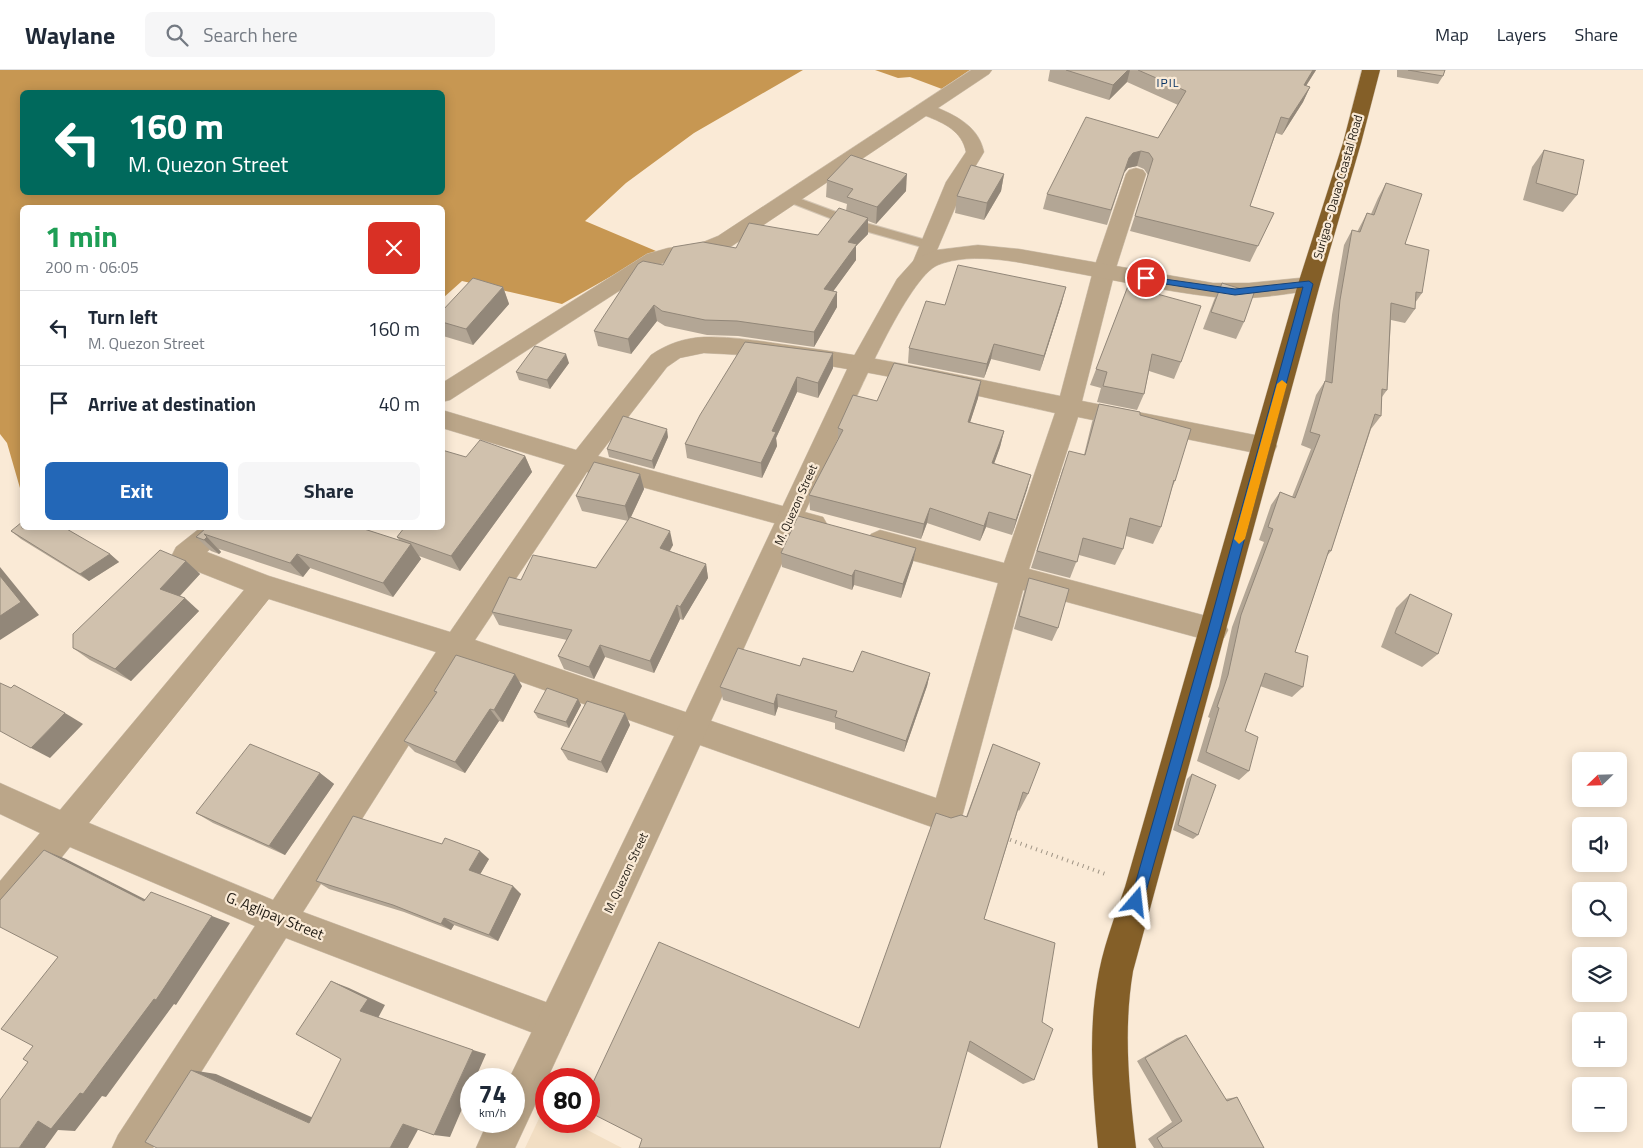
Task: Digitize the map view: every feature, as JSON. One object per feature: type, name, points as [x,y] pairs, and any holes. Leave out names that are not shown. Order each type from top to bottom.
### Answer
[{"type":"highway","name":"Surigao - Davao Coastal Road","points":[[1117,1148],[1109,1078],[1114,984],[1122,948],[1214,630],[1309,284],[1352,143],[1371,70]]},
{"type":"street","points":[[445,392],[654,259],[672,253],[690,254],[713,247],[926,110],[983,70]]},
{"type":"street","points":[[926,110],[952,121],[962,128],[972,140],[975,152],[956,182],[926,254],[937,257],[978,252],[1019,256],[1213,290],[1235,292],[1309,284]]},
{"type":"street","points":[[215,530],[185,555],[264,586],[456,646],[946,817],[1013,577],[1069,407],[1104,271],[1136,174]]},
{"type":"street","name":"M. Quezon Street","points":[[525,1085],[693,730],[861,363],[908,279],[926,254]]},
{"type":"street","points":[[131,1148],[456,646],[581,461],[659,361],[672,352],[704,344],[861,363],[1265,446]]},
{"type":"street","points":[[445,420],[581,461],[1214,630]]},
{"type":"street","points":[[0,907],[264,586]]},
{"type":"street","name":"G. Aglipay Street","points":[[0,798],[65,830],[279,919],[554,1023]]},
{"type":"street","points":[[495,1148],[502,1133]]},
{"type":"lane","points":[[790,199],[862,226],[926,254]]},
{"type":"path","points":[[1002,837],[1141,887]]},
{"type":"shaded area","points":[[0,70],[803,70],[694,133],[626,183],[585,221],[656,251],[562,304],[462,281],[445,296],[445,205],[20,205],[20,488],[7,443],[0,434]]},
{"type":"shaded area","points":[[875,70],[970,70],[942,89],[910,77],[898,78]]},
{"type":"shaded area","points":[[535,1127],[535,1133],[593,1133],[622,1148],[525,1148]]},
{"type":"building","points":[[1066,70],[1128,70],[1113,85]]},
{"type":"building","points":[[1138,70],[1313,70],[1304,85],[1310,87],[1289,119],[1281,117],[1250,206],[1274,213],[1258,246],[1135,216],[1153,159],[1149,153],[1141,151],[1133,153],[1129,158],[1111,210],[1047,194],[1086,117],[1158,138],[1186,91]]},
{"type":"building","points":[[1408,70],[1445,70],[1443,76]]},
{"type":"building","points":[[1544,150],[1584,160],[1577,195],[1536,183]]},
{"type":"building","points":[[851,155],[907,174],[877,207],[847,197],[853,189],[827,180]]},
{"type":"building","points":[[971,165],[1004,174],[987,203],[957,196]]},
{"type":"building","points":[[1386,183],[1422,194],[1405,244],[1429,250],[1422,293],[1416,292],[1415,309],[1391,303],[1387,390],[1382,389],[1381,416],[1375,414],[1331,551],[1329,550],[1295,652],[1308,656],[1303,687],[1265,673],[1245,731],[1258,737],[1249,771],[1206,752],[1219,708],[1217,707],[1228,675],[1241,615],[1273,529],[1268,527],[1280,492],[1295,498],[1320,435],[1310,432],[1325,381],[1332,383],[1340,300],[1352,230],[1360,232],[1367,213],[1374,215]]},
{"type":"building","points":[[839,208],[868,218],[848,242],[857,244],[824,289],[837,292],[814,332],[737,321],[705,320],[662,311],[654,305],[628,339],[594,331],[638,264],[643,261],[663,265],[673,247],[703,242],[736,248],[749,223],[818,235]]},
{"type":"building","points":[[958,265],[1066,287],[1044,356],[994,344],[987,364],[909,348],[926,301],[945,305]]},
{"type":"building","points":[[473,278],[503,287],[466,329],[445,323],[445,308]]},
{"type":"building","points":[[1222,283],[1254,293],[1244,322],[1211,312]]},
{"type":"building","points":[[1128,286],[1201,306],[1181,362],[1152,354],[1144,394],[1103,386],[1107,372],[1096,369]]},
{"type":"building","points":[[745,342],[833,353],[818,383],[797,377],[772,431],[776,432],[761,463],[685,444],[700,415]]},
{"type":"building","points":[[535,346],[566,354],[547,380],[516,372]]},
{"type":"building","points":[[894,363],[981,381],[968,422],[1004,431],[992,463],[1031,475],[1016,520],[989,512],[984,526],[930,508],[924,524],[809,495],[843,430],[838,428],[853,395],[877,401]]},
{"type":"building","points":[[1099,404],[1140,412],[1140,415],[1191,429],[1161,527],[1130,518],[1123,549],[1083,538],[1077,562],[1037,551],[1069,451],[1085,455]]},
{"type":"building","points":[[623,416],[667,429],[652,461],[607,449]]},
{"type":"building","points":[[480,440],[525,456],[451,556],[397,537],[402,530],[445,530],[445,451],[466,457]]},
{"type":"building","points":[[594,462],[640,474],[625,506],[576,496]]},
{"type":"building","points":[[798,516],[916,548],[903,584],[855,570],[852,576],[781,553]]},
{"type":"building","points":[[630,517],[670,531],[660,548],[706,564],[680,607],[677,605],[650,661],[600,645],[589,667],[558,656],[572,630],[492,612],[509,577],[521,580],[533,555],[596,568]]},
{"type":"building","points":[[20,524],[20,530],[68,530],[110,554],[80,574],[11,531]]},
{"type":"building","points":[[204,530],[367,530],[411,544],[383,583],[297,554],[290,563],[204,534],[207,537],[204,540],[196,537]]},
{"type":"building","points":[[160,550],[186,561],[160,589],[185,598],[115,669],[73,648],[73,634]]},
{"type":"building","points":[[0,576],[21,602],[0,616]]},
{"type":"building","points":[[1029,578],[1069,589],[1058,628],[1019,616]]},
{"type":"building","points":[[1410,594],[1452,614],[1438,654],[1395,633]]},
{"type":"building","points":[[738,648],[800,666],[803,658],[853,672],[862,651],[930,673],[906,741],[835,717],[837,711],[777,694],[774,704],[720,687]]},
{"type":"building","points":[[456,655],[515,674],[494,710],[490,709],[455,762],[404,741],[437,692],[434,691]]},
{"type":"building","points":[[0,683],[11,688],[14,685],[65,713],[31,748],[0,731]]},
{"type":"building","points":[[547,688],[578,699],[566,722],[534,712]]},
{"type":"building","points":[[587,701],[625,713],[601,762],[561,749]]},
{"type":"building","points":[[250,744],[320,773],[269,846],[196,813]]},
{"type":"building","points":[[993,744],[1040,763],[1028,794],[1023,792],[984,919],[1055,943],[1042,1022],[1053,1029],[1034,1080],[970,1041],[940,1148],[639,1148],[642,1139],[600,1118],[600,1068],[659,942],[859,1028],[936,813],[951,818],[961,815],[967,817]]},
{"type":"building","points":[[1192,774],[1216,785],[1198,835],[1178,825]]},
{"type":"building","points":[[353,816],[442,844],[445,838],[480,851],[469,870],[513,886],[489,935],[444,918],[441,924],[393,905],[316,881]]},
{"type":"building","points":[[44,850],[144,901],[151,892],[212,916],[156,1000],[154,999],[83,1094],[80,1093],[51,1129],[38,1121],[19,1148],[0,1148],[0,1100],[28,1062],[23,1059],[33,1046],[1,1029],[58,957],[0,927],[0,900]]},
{"type":"building","points":[[331,981],[368,999],[360,1011],[473,1050],[465,1068],[460,1068],[460,1078],[434,1135],[403,1124],[390,1148],[157,1148],[145,1142],[191,1070],[309,1123],[341,1059],[296,1034]]},
{"type":"building","points":[[1186,1035],[1227,1101],[1237,1097],[1264,1148],[1163,1148],[1157,1138],[1182,1121],[1145,1058]]},
{"type":"slow traffic","points":[[1239,539],[1282,384]]},
{"type":"district","name":"IPIL","points":[[1168,83]]},
{"type":"route","points":[[1136,902],[1214,630],[1309,284],[1235,292],[1146,278]]}]
